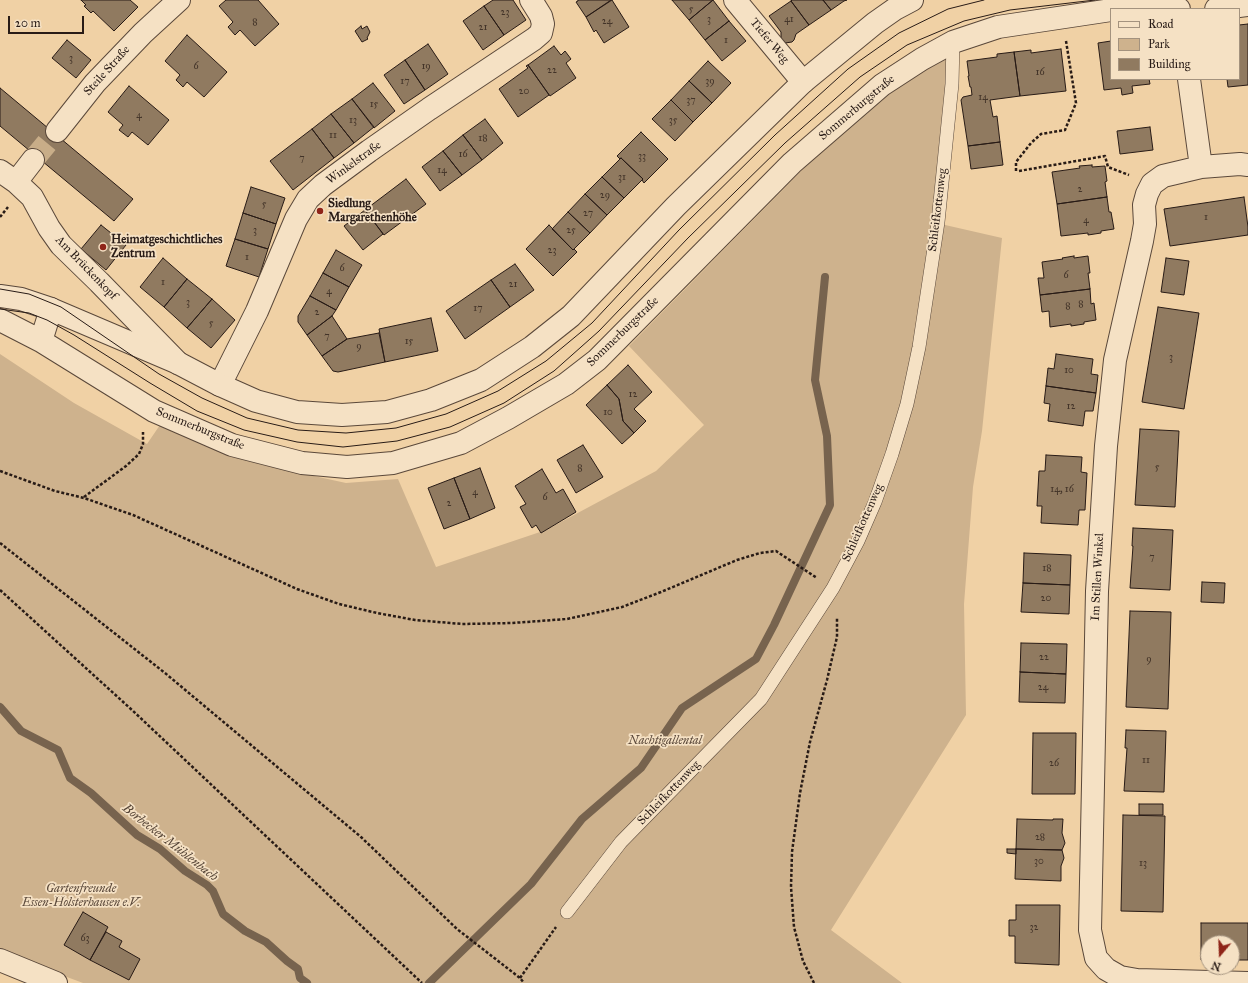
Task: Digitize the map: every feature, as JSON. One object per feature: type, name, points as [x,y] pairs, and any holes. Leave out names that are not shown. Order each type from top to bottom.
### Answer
[{"type":"street","name":"Steile Straße","points":[[57,131],[95,83],[143,33],[179,0]]},
{"type":"street","name":"Winkelstraße","points":[[220,385],[258,311],[296,219],[308,199],[323,185],[405,126],[541,33],[543,24],[541,16],[530,0]]},
{"type":"street","name":"Tiefer Weg","points":[[735,0],[803,82]]},
{"type":"street","points":[[0,296],[21,299],[51,309],[178,363],[220,385],[256,401],[296,412],[342,415],[387,412],[430,400],[481,380],[532,348],[571,316],[676,206],[803,82],[875,23],[895,9],[912,0]]},
{"type":"street","points":[[1224,8],[1248,5]]},
{"type":"street","points":[[1129,8],[1146,6],[1169,8]]},
{"type":"street","name":"Sommerburgstraße","points":[[0,320],[41,341],[154,411],[232,445],[302,463],[347,467],[393,463],[462,443],[566,384],[597,360],[792,163],[882,85],[922,58],[953,42],[998,27],[1110,10]]},
{"type":"street","points":[[1189,80],[1201,167]]},
{"type":"street","points":[[8,176],[33,160]]},
{"type":"street","points":[[1152,184],[1163,176],[1175,172],[1201,167],[1240,164],[1248,165]]},
{"type":"street","name":"Am Brückenkopf","points":[[8,176],[32,197],[49,228],[61,245],[178,363]]},
{"type":"street","name":"Im Stillen Winkel","points":[[1152,184],[1144,205],[1145,224],[1142,241],[1115,360],[1106,446],[1096,591],[1090,930],[1096,958],[1106,968],[1120,977],[1137,980],[1248,983]]},
{"type":"street","points":[[41,341],[51,309]]},
{"type":"street","points":[[0,960],[56,983]]},
{"type":"lane","name":"Schleifkottenweg","points":[[567,912],[621,842],[761,699],[833,588],[858,541],[875,502],[892,454],[907,404],[919,347],[938,222],[952,84],[953,42]]},
{"type":"path","points":[[1063,16],[1076,103],[1065,130],[1042,134],[1031,143],[1016,162],[1018,171],[1105,156],[1108,167],[1152,184]]},
{"type":"path","points":[[0,217],[9,206]]},
{"type":"path","points":[[84,498],[126,466],[139,454],[143,444],[143,432]]},
{"type":"path","points":[[0,471],[55,491],[84,498],[133,515],[297,588],[339,604],[415,620],[462,624],[512,623],[567,619],[622,607],[737,560],[760,553],[776,551],[821,581]]},
{"type":"path","points":[[0,543],[165,673],[361,837],[457,929],[520,978],[524,983]]},
{"type":"path","points":[[814,983],[803,961],[794,927],[791,887],[792,852],[800,793],[810,742],[837,637],[837,609],[833,588]]},
{"type":"path","points":[[0,590],[132,710],[422,983]]},
{"type":"path","points":[[520,978],[567,912]]},
{"type":"green space","name":"Nachtigallental","points":[[950,50],[932,222],[1002,238],[982,431],[973,487],[964,604],[966,715],[831,930],[902,983],[83,983],[0,952],[0,354],[74,403],[147,444],[162,422],[259,464],[346,483],[398,479],[436,567],[546,530],[656,471],[704,425],[629,346],[882,89]]},
{"type":"building","points":[[81,0],[130,0],[138,7],[114,31],[93,11],[91,13],[84,6],[86,5]]},
{"type":"building","points":[[226,0],[258,0],[279,24],[255,46],[240,30],[235,35],[228,27],[233,22],[219,6]]},
{"type":"building","points":[[493,0],[513,0],[526,20],[504,35],[484,6]]},
{"type":"building","points":[[578,0],[611,0],[586,17],[576,2]]},
{"type":"building","points":[[612,0],[629,27],[604,43],[596,30],[594,32],[586,17]]},
{"type":"building","points":[[672,0],[713,0],[689,20]]},
{"type":"building","points":[[713,0],[729,21],[705,40],[689,20]]},
{"type":"building","points":[[823,0],[831,10],[809,25],[791,1]]},
{"type":"building","points":[[823,0],[847,0],[831,10]]},
{"type":"building","points":[[791,1],[809,25],[796,34],[792,42],[785,43],[781,38],[781,32],[769,16]]},
{"type":"building","points":[[484,6],[504,35],[483,50],[463,21]]},
{"type":"building","points":[[729,21],[746,41],[722,61],[705,40]]},
{"type":"building","points":[[1248,24],[1248,85],[1228,87],[1227,80],[1240,80],[1240,25]]},
{"type":"building","points":[[361,26],[362,29],[367,26],[370,32],[367,38],[368,39],[362,42],[355,31]]},
{"type":"building","points":[[187,35],[227,72],[204,97],[187,82],[183,87],[176,80],[180,75],[165,61]]},
{"type":"building","points":[[67,40],[91,60],[76,78],[52,58]]},
{"type":"building","points":[[1110,41],[1110,80],[1149,80],[1150,84],[1132,86],[1133,93],[1122,95],[1121,88],[1104,90],[1098,43]]},
{"type":"building","points":[[428,44],[448,74],[425,90],[405,60]]},
{"type":"building","points":[[554,46],[561,55],[565,51],[571,59],[566,63],[576,78],[550,96],[528,65]]},
{"type":"building","points":[[1061,49],[1066,91],[1020,96],[1014,52],[1031,50],[1031,53]]},
{"type":"building","points":[[1014,52],[1020,96],[990,100],[993,117],[997,116],[1000,142],[968,146],[961,100],[963,97],[972,95],[967,61],[997,57],[997,54]]},
{"type":"building","points":[[405,60],[425,90],[404,104],[384,75]]},
{"type":"building","points":[[708,61],[731,83],[712,103],[689,81]]},
{"type":"building","points":[[528,65],[549,95],[518,117],[499,89],[528,68],[526,66]]},
{"type":"building","points":[[689,81],[712,103],[693,122],[671,100]]},
{"type":"building","points":[[373,83],[395,111],[374,128],[352,99]]},
{"type":"building","points":[[129,86],[169,120],[148,145],[132,132],[128,137],[119,130],[123,125],[108,112]]},
{"type":"building","points":[[0,88],[133,199],[114,221],[0,126]]},
{"type":"building","points":[[352,99],[374,127],[354,143],[331,114]]},
{"type":"building","points":[[671,100],[693,122],[675,141],[652,119]]},
{"type":"building","points":[[331,114],[354,143],[334,158],[312,129]]},
{"type":"building","points":[[485,119],[503,143],[482,160],[463,135]]},
{"type":"building","points":[[1150,127],[1153,150],[1120,154],[1117,131]]},
{"type":"building","points":[[312,129],[334,158],[293,190],[270,161]]},
{"type":"building","points":[[641,132],[668,159],[644,183],[642,180],[643,179],[617,156]]},
{"type":"building","points":[[463,135],[482,160],[462,175],[443,151]]},
{"type":"building","points":[[1000,142],[1003,165],[971,169],[968,146]]},
{"type":"building","points":[[443,151],[462,175],[440,191],[422,167]]},
{"type":"building","points":[[621,158],[643,179],[624,198],[602,177]]},
{"type":"building","points":[[1092,165],[1092,167],[1105,166],[1107,197],[1057,204],[1052,172],[1080,168],[1079,166]]},
{"type":"building","points":[[602,177],[624,198],[607,215],[585,194]]},
{"type":"building","points":[[406,179],[426,204],[384,235],[365,210]]},
{"type":"building","points":[[251,187],[285,198],[276,224],[243,213]]},
{"type":"building","points":[[585,194],[607,215],[590,233],[568,212]]},
{"type":"building","points":[[1107,197],[1109,212],[1111,212],[1114,229],[1088,235],[1088,233],[1061,236],[1057,204]]},
{"type":"building","points":[[1244,197],[1248,235],[1170,246],[1164,209]]},
{"type":"building","points":[[365,210],[383,234],[363,250],[344,226]]},
{"type":"building","points":[[568,212],[590,233],[573,250],[552,229]]},
{"type":"building","points":[[243,213],[276,224],[268,249],[235,239]]},
{"type":"building","name":"Heimatgeschichtliches Zentrum","points":[[101,225],[126,245],[106,270],[81,249]]},
{"type":"building","points":[[549,225],[573,250],[574,249],[577,252],[553,276],[526,249]]},
{"type":"building","points":[[235,239],[268,249],[259,277],[226,266]]},
{"type":"building","points":[[336,250],[362,265],[349,287],[323,273]]},
{"type":"building","points":[[1074,256],[1074,258],[1088,256],[1090,289],[1040,295],[1038,278],[1044,278],[1042,262]]},
{"type":"building","points":[[163,258],[187,279],[164,307],[140,287]]},
{"type":"building","points":[[1166,258],[1189,261],[1184,295],[1161,292]]},
{"type":"building","points":[[515,264],[534,290],[510,307],[491,280]]},
{"type":"building","points":[[323,273],[349,287],[336,310],[310,296]]},
{"type":"building","points":[[187,279],[212,299],[187,328],[164,307]]},
{"type":"building","points":[[491,280],[510,307],[465,339],[446,311]]},
{"type":"building","points":[[1090,289],[1091,304],[1094,303],[1096,320],[1071,326],[1071,324],[1050,327],[1049,311],[1042,312],[1040,295]]},
{"type":"building","points":[[310,296],[336,310],[332,316],[307,335],[298,322],[298,316]]},
{"type":"building","points":[[212,299],[235,320],[211,348],[187,328]]},
{"type":"building","points":[[1158,307],[1199,313],[1184,409],[1142,402]]},
{"type":"building","points":[[332,316],[347,339],[322,356],[307,335]]},
{"type":"building","points":[[431,318],[438,351],[385,362],[379,329]]},
{"type":"building","points":[[379,333],[385,362],[338,372],[333,371],[322,356],[347,339]]},
{"type":"building","points":[[1056,354],[1093,359],[1091,374],[1098,375],[1096,393],[1046,386],[1048,368],[1054,369]]},
{"type":"building","points":[[628,365],[652,392],[634,409],[646,421],[634,433],[623,421],[619,399],[607,385]]},
{"type":"building","points":[[607,385],[619,399],[623,421],[634,433],[622,444],[586,405]]},
{"type":"building","points":[[1046,386],[1096,393],[1093,411],[1085,411],[1083,426],[1048,421],[1050,404],[1044,403]]},
{"type":"building","points":[[1140,429],[1179,431],[1175,507],[1135,505]]},
{"type":"building","points":[[583,445],[603,477],[576,493],[557,460]]},
{"type":"building","points":[[1046,455],[1082,457],[1081,472],[1087,473],[1085,510],[1079,510],[1078,525],[1041,523],[1042,506],[1037,506],[1039,471],[1045,471]]},
{"type":"building","points":[[480,468],[495,508],[470,519],[454,478]]},
{"type":"building","points":[[542,469],[556,493],[563,489],[576,512],[541,533],[536,525],[532,528],[520,507],[526,504],[515,486]]},
{"type":"building","points":[[454,478],[470,519],[444,529],[428,488]]},
{"type":"building","points":[[1133,528],[1173,530],[1170,590],[1130,588]]},
{"type":"building","points":[[1024,553],[1071,555],[1070,585],[1023,583]]},
{"type":"building","points":[[1202,582],[1225,583],[1224,603],[1201,602]]},
{"type":"building","points":[[1023,583],[1070,585],[1069,614],[1021,612]]},
{"type":"building","points":[[1130,611],[1171,612],[1168,709],[1126,707]]},
{"type":"building","points":[[1021,643],[1067,644],[1066,674],[1020,672]]},
{"type":"building","points":[[1020,672],[1066,674],[1065,703],[1019,702]]},
{"type":"building","points":[[1126,730],[1166,731],[1164,792],[1124,791],[1127,748],[1125,748]]},
{"type":"building","points":[[1033,733],[1076,733],[1075,794],[1032,794]]},
{"type":"building","points":[[1139,804],[1163,804],[1163,815],[1139,815]]},
{"type":"building","points":[[1123,815],[1165,816],[1163,912],[1121,911]]},
{"type":"building","points":[[1017,819],[1063,819],[1062,833],[1065,843],[1062,850],[1016,849]]},
{"type":"building","points":[[1007,849],[1016,849],[1016,854],[1007,853]]},
{"type":"building","points":[[1016,849],[1062,850],[1064,858],[1061,866],[1061,881],[1015,879]]},
{"type":"building","points":[[1016,905],[1060,905],[1059,965],[1015,963],[1015,936],[1009,936],[1009,920],[1016,920]]},
{"type":"building","points":[[83,912],[108,927],[90,960],[64,945]]},
{"type":"building","points":[[1201,923],[1248,923],[1248,960],[1240,960],[1240,935],[1201,935]]},
{"type":"building","points":[[106,932],[122,941],[119,947],[140,959],[129,980],[90,960]]},
{"type":"waterway","points":[[429,983],[531,884],[582,819],[641,768],[682,708],[756,659],[774,625],[830,505],[827,436],[815,380],[825,277]]},
{"type":"waterway","name":"Borbecker Mühlenbach","points":[[0,707],[21,731],[58,750],[70,778],[91,793],[137,835],[160,849],[185,871],[207,885],[213,891],[223,914],[245,931],[266,942],[298,969],[300,978],[307,983]]},
{"type":"tunnel","points":[[33,160],[57,131]]},
{"type":"tram line","points":[[0,289],[29,294],[61,307],[159,374],[202,398],[247,418],[298,430],[346,433],[396,428],[446,414],[498,391],[546,361],[592,323],[679,230],[775,135],[848,69],[899,33],[948,9],[984,0]]},
{"type":"tram line","points":[[0,309],[29,313],[47,320],[197,411],[244,430],[297,442],[343,447],[397,441],[450,427],[504,403],[554,371],[599,331],[688,238],[785,143],[860,77],[907,45],[964,21],[1010,10],[1095,0]]},
{"type":"place","name":"Siedlung Margarethenhöhe","points":[[320,211]]},
{"type":"place","name":"Heimatgeschichtliches Zentrum","points":[[103,247]]},
{"type":"park label","name":"Gartenfreunde Essen-Holsterhausen e.V.","points":[[81,896]]}]
